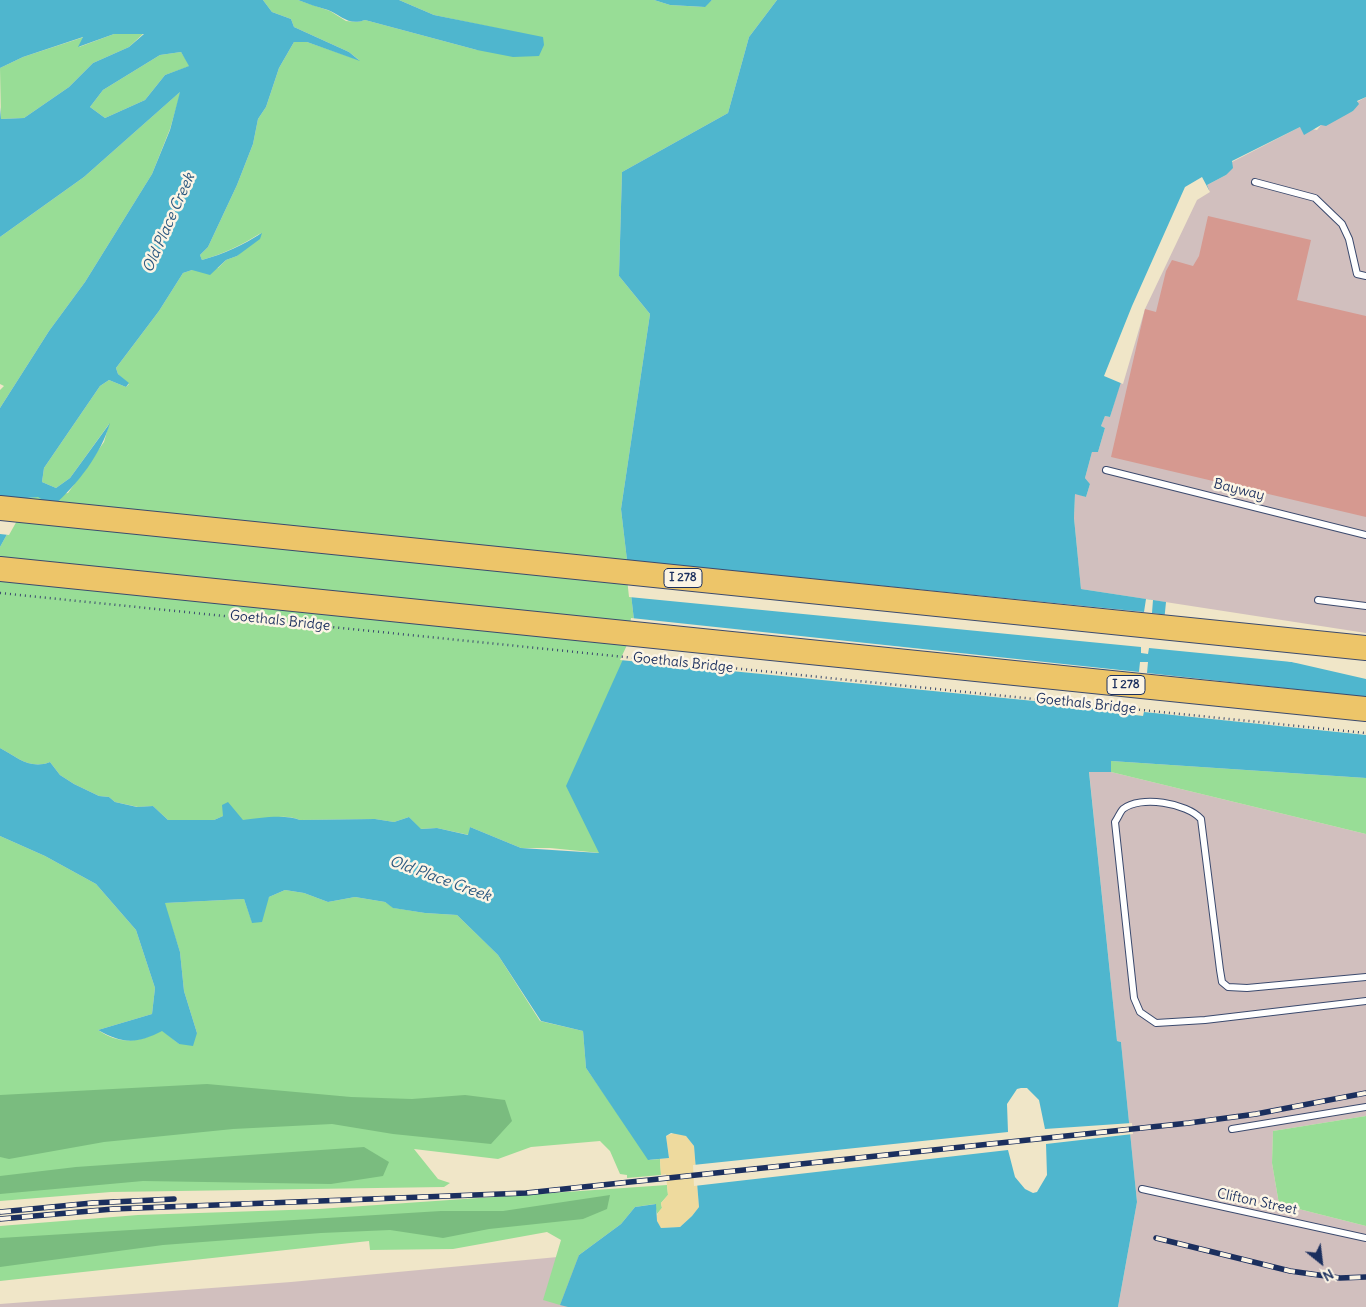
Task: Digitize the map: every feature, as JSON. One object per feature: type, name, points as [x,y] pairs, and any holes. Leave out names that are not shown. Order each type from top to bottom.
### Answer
[{"type":"highway","name":"I 278","points":[[0,508],[1366,648]]},
{"type":"highway","name":"Goethals Bridge","points":[[0,570],[1366,709]]},
{"type":"lane","points":[[1255,182],[1315,198],[1342,224],[1349,239],[1357,274],[1366,276]]},
{"type":"lane","name":"Bayway","points":[[1106,470],[1366,535]]},
{"type":"lane","points":[[1318,600],[1366,606]]},
{"type":"lane","points":[[1366,977],[1247,988],[1228,987],[1222,982],[1220,970],[1201,819],[1191,811],[1174,804],[1158,802],[1130,805],[1122,810],[1116,822],[1134,998],[1140,1012],[1156,1022],[1166,1022],[1205,1020],[1366,1002]]},
{"type":"lane","points":[[1232,1129],[1366,1107]]},
{"type":"lane","name":"Clifton Street","points":[[1142,1189],[1366,1238]]},
{"type":"path","name":"Goethals Bridge","points":[[0,593],[1366,733]]},
{"type":"shaded area","points":[[1366,97],[1366,633],[1081,589],[1074,518],[1075,493],[1086,497],[1090,484],[1085,478],[1092,452],[1098,452],[1105,428],[1101,426],[1105,416],[1110,417],[1140,315],[1196,198],[1207,185],[1226,175],[1232,162],[1300,127],[1317,130],[1321,125],[1353,111],[1357,102]]},
{"type":"shaded area","points":[[1089,771],[1111,772],[1366,834],[1366,1116],[1273,1131],[1272,1163],[1279,1204],[1366,1226],[1366,1307],[1118,1307],[1137,1202],[1121,1042],[1117,1041]]},
{"type":"shaded area","points":[[579,1255],[570,1307],[0,1307],[0,1304],[291,1282]]},
{"type":"green space","points":[[263,0],[298,0],[330,11],[346,21],[358,22],[365,20],[477,50],[543,38],[434,15],[399,0],[654,0],[670,5],[704,7],[712,0],[777,0],[749,37],[728,113],[622,172],[619,276],[650,314],[621,509],[634,620],[600,853],[550,848],[521,848],[470,827],[469,835],[437,828],[420,829],[409,817],[394,822],[375,819],[300,820],[286,817],[237,820],[223,816],[214,820],[168,820],[153,806],[138,807],[115,802],[109,797],[99,796],[60,775],[50,762],[43,764],[30,763],[0,748],[0,547],[27,498],[68,493],[104,442],[109,424],[70,478],[56,488],[42,482],[44,468],[100,386],[109,380],[126,387],[129,384],[118,374],[116,368],[159,311],[183,273],[192,270],[218,268],[226,260],[237,256],[261,233],[232,249],[202,260],[200,255],[208,247],[237,185],[253,144],[258,119],[266,107],[279,68],[294,42],[307,42],[359,60],[349,52],[294,27],[291,19],[272,12]]},
{"type":"green space","points":[[144,33],[129,47],[93,63],[69,87],[24,118],[1,119],[0,68],[23,57],[84,37],[79,47],[114,34]]},
{"type":"green space","points":[[181,52],[190,66],[165,75],[145,100],[105,118],[90,107],[103,90],[160,55]]},
{"type":"green space","points":[[181,91],[170,129],[152,174],[85,282],[49,331],[0,408],[0,390],[4,386],[0,384],[0,237],[84,177]]},
{"type":"green space","points":[[1111,761],[1366,778],[1366,834],[1111,772]]},
{"type":"green space","points":[[0,836],[45,856],[96,884],[136,930],[155,988],[152,1014],[98,1030],[106,1035],[122,1040],[145,1038],[162,1030],[179,1044],[197,1033],[184,991],[180,952],[164,903],[244,899],[252,922],[269,897],[285,890],[304,893],[328,902],[355,897],[385,902],[394,908],[425,913],[457,915],[498,955],[540,1021],[583,1031],[586,1068],[650,1160],[660,1159],[661,1175],[627,1178],[627,1175],[620,1174],[610,1151],[600,1141],[531,1147],[498,1159],[414,1149],[438,1179],[450,1183],[444,1187],[111,1192],[0,1201]]},
{"type":"green space","points":[[207,1084],[351,1097],[412,1099],[465,1095],[505,1100],[512,1121],[491,1144],[393,1134],[332,1124],[233,1129],[104,1142],[9,1159],[0,1157],[0,1095]]},
{"type":"green space","points":[[1366,1116],[1366,1226],[1279,1204],[1272,1163],[1273,1131]]},
{"type":"green space","points":[[364,1147],[389,1162],[383,1176],[331,1184],[143,1181],[0,1194],[0,1176],[76,1167]]},
{"type":"green space","points":[[667,1185],[668,1195],[661,1203],[662,1208],[657,1214],[655,1204],[635,1207],[621,1224],[579,1255],[560,1305],[543,1300],[561,1240],[547,1232],[453,1249],[370,1250],[369,1241],[0,1281],[0,1226],[138,1215],[319,1209]]},
{"type":"green space","points":[[610,1195],[607,1209],[583,1219],[489,1229],[443,1238],[390,1230],[321,1233],[163,1245],[0,1267],[0,1238],[441,1211],[503,1211]]},
{"type":"sand","points":[[677,1132],[686,1136],[694,1146],[699,1207],[680,1227],[661,1228],[657,1215],[662,1208],[661,1203],[668,1195],[666,1174],[661,1175],[660,1159],[669,1158],[666,1136]]},
{"type":"water","name":"Old Place Creek","points":[[0,0],[263,0],[272,12],[291,19],[294,27],[349,52],[360,61],[307,42],[294,42],[279,68],[266,107],[258,119],[253,144],[237,185],[208,247],[200,255],[202,260],[218,255],[262,233],[260,239],[237,256],[226,260],[210,275],[192,270],[183,273],[159,311],[116,368],[118,374],[129,383],[126,387],[109,380],[100,386],[44,468],[42,482],[56,488],[70,478],[110,423],[95,457],[80,478],[53,506],[38,497],[27,498],[0,547],[0,408],[49,331],[85,282],[152,174],[170,130],[180,92],[84,177],[0,237],[0,107],[1,119],[24,118],[69,87],[93,63],[129,47],[144,34],[114,34],[78,47],[83,37],[23,57],[0,68]],"holes":[[[181,52],[189,66],[165,75],[145,100],[105,118],[90,107],[103,90],[160,55]]]},
{"type":"water","points":[[298,0],[399,0],[434,15],[543,37],[544,45],[539,56],[513,57],[477,50],[365,20],[354,22],[346,20],[328,10]]},
{"type":"water","points":[[654,0],[712,0],[705,7],[670,5]]},
{"type":"water","name":"Old Place Creek","points":[[777,0],[1366,0],[1366,97],[1357,101],[1359,104],[1353,111],[1326,126],[1321,125],[1304,135],[1300,127],[1232,161],[1233,168],[1226,175],[1207,185],[1209,190],[1196,198],[1140,315],[1134,341],[1110,417],[1105,416],[1101,426],[1105,428],[1098,452],[1092,452],[1085,478],[1090,484],[1086,497],[1075,494],[1074,518],[1081,589],[1166,602],[1164,622],[1187,638],[1366,679],[1366,778],[1111,761],[1111,772],[1089,772],[1117,1041],[1121,1042],[1137,1202],[1118,1307],[568,1307],[560,1305],[579,1255],[621,1224],[635,1207],[656,1204],[657,1221],[661,1228],[680,1227],[692,1216],[699,1207],[694,1146],[686,1136],[671,1133],[666,1136],[669,1158],[648,1160],[586,1068],[583,1031],[541,1021],[498,955],[457,915],[393,908],[385,902],[355,897],[328,902],[304,893],[285,890],[269,897],[262,922],[252,923],[244,899],[165,903],[180,952],[184,991],[197,1033],[193,1046],[179,1044],[162,1031],[137,1040],[123,1040],[98,1030],[152,1014],[155,988],[136,930],[96,884],[45,856],[0,836],[0,748],[30,763],[43,764],[50,762],[60,775],[99,796],[109,797],[115,802],[137,807],[153,806],[168,820],[214,820],[223,816],[222,805],[228,802],[243,820],[280,817],[300,820],[375,819],[394,822],[409,817],[421,829],[437,828],[468,835],[470,827],[521,848],[599,853],[566,786],[629,646],[634,620],[621,509],[650,314],[619,276],[622,172],[728,113],[749,37]]},
{"type":"pier","points":[[1202,177],[1210,192],[1197,200],[1145,309],[1123,384],[1104,376],[1132,306],[1185,187]]},
{"type":"pier","points":[[0,498],[28,501],[9,535],[0,534]]},
{"type":"pier","points":[[625,560],[1144,612],[1146,599],[1153,600],[1152,613],[1167,615],[1166,620],[1190,636],[1312,664],[1149,648],[1148,654],[1141,653],[1141,647],[629,597]]},
{"type":"pier","points":[[631,618],[1139,672],[1140,662],[1148,662],[1147,673],[1366,697],[1366,735],[1144,712],[1143,716],[1135,715],[1135,711],[620,660],[627,645]]},
{"type":"pier","points":[[1027,1088],[1039,1100],[1045,1129],[1132,1123],[1133,1134],[1046,1144],[1047,1175],[1037,1192],[1033,1193],[1025,1189],[1015,1177],[1008,1150],[694,1186],[693,1165],[1008,1132],[1007,1104],[1017,1089]]},
{"type":"building","points":[[1208,216],[1311,240],[1297,300],[1366,316],[1366,517],[1111,457],[1145,309],[1156,312],[1166,271],[1172,260],[1193,266],[1199,256]]},
{"type":"railway","points":[[0,1219],[113,1209],[526,1193],[1189,1123],[1256,1114],[1366,1093]]},
{"type":"railway","points":[[0,1212],[92,1203],[174,1199]]},
{"type":"railway","points":[[1156,1238],[1290,1271],[1340,1278],[1366,1277]]}]
